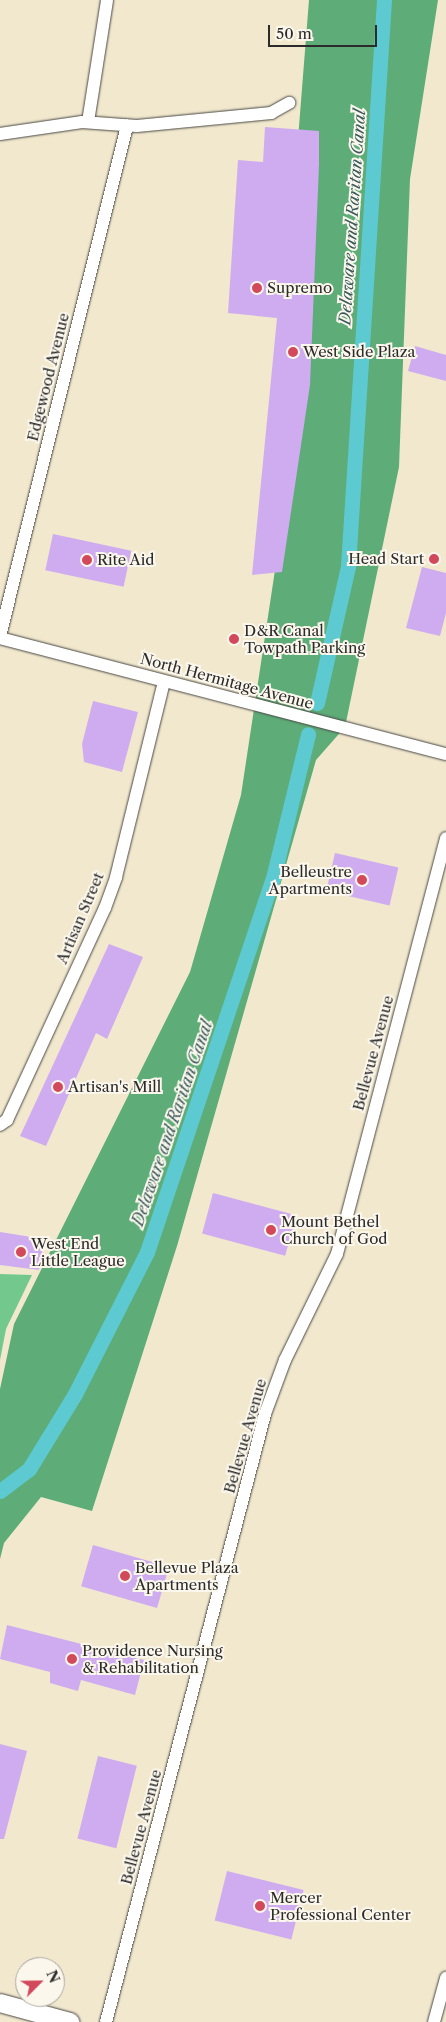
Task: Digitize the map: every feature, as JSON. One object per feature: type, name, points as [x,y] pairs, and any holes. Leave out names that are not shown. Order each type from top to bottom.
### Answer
[{"type":"street","points":[[88,122],[97,48],[107,0]]},
{"type":"street","points":[[0,134],[88,122],[127,126],[270,113],[289,102]]},
{"type":"street","name":"Edgewood Avenue","points":[[0,637],[127,126]]},
{"type":"street","name":"North Hermitage Avenue","points":[[0,637],[324,724],[446,754]]},
{"type":"street","name":"Artisan Street","points":[[0,1125],[7,1120],[105,908],[116,876],[164,682]]},
{"type":"street","name":"Bellevue Avenue","points":[[106,2022],[265,1414],[285,1360],[338,1254],[446,838]]},
{"type":"street","points":[[434,2022],[446,1978]]},
{"type":"street","points":[[0,2003],[70,2022]]},
{"type":"green space","points":[[309,0],[438,0],[410,179],[399,467],[345,727],[316,760],[177,1246],[92,1511],[41,1497],[4,1543],[0,1559],[0,1389],[14,1324],[190,972],[241,795],[300,405],[298,139]]},
{"type":"green space","points":[[0,1274],[32,1275],[6,1329],[0,1360]]},
{"type":"building","name":"West Side Plaza","points":[[265,127],[319,131],[319,165],[310,385],[282,572],[252,575],[277,318],[228,313],[238,160],[263,162]]},
{"type":"building","points":[[415,346],[446,355],[446,381],[408,371]]},
{"type":"building","name":"Rite Aid","points":[[53,534],[131,551],[124,587],[45,570]]},
{"type":"building","points":[[422,567],[446,573],[446,613],[440,636],[406,628]]},
{"type":"building","points":[[93,701],[138,712],[122,772],[84,762],[82,744]]},
{"type":"building","name":"Belleustre Apartments","points":[[335,853],[398,868],[390,906],[326,891]]},
{"type":"building","name":"Artisan's Mill","points":[[109,944],[143,957],[107,1039],[96,1033],[46,1146],[20,1136]]},
{"type":"building","points":[[213,1193],[296,1215],[285,1256],[202,1234]]},
{"type":"building","name":"West End Little League","points":[[0,1232],[44,1239],[39,1270],[0,1265]]},
{"type":"building","name":"Bellevue Plaza Apartments","points":[[93,1545],[169,1567],[157,1608],[81,1586]]},
{"type":"building","name":"Providence Nursing & Rehabilitation","points":[[7,1625],[144,1660],[135,1695],[81,1680],[78,1691],[50,1683],[50,1672],[0,1659]]},
{"type":"building","points":[[0,1744],[27,1751],[4,1839],[0,1839]]},
{"type":"building","points":[[98,1756],[137,1766],[116,1848],[77,1838]]},
{"type":"building","name":"Mercer Professional Center","points":[[227,1871],[304,1890],[291,1940],[215,1920]]},
{"type":"waterway","name":"Delaware and Raritan Canal","points":[[317,703],[348,566],[384,0]]},
{"type":"waterway","name":"Delaware and Raritan Canal","points":[[0,1491],[29,1469],[75,1394],[147,1252],[273,878],[308,734]]},
{"type":"place","name":"Supremo","points":[[257,288]]},
{"type":"place","name":"West Side Plaza","points":[[293,352]]},
{"type":"place","name":"Head Start","points":[[434,559]]},
{"type":"place","name":"Rite Aid","points":[[87,560]]},
{"type":"place","name":"D&R Canal Towpath Parking","points":[[234,639]]},
{"type":"place","name":"Belleustre Apartments","points":[[362,880]]},
{"type":"place","name":"Artisan's Mill","points":[[58,1087]]},
{"type":"place","name":"Mount Bethel Church of God","points":[[271,1230]]},
{"type":"place","name":"West End Little League","points":[[21,1252]]},
{"type":"place","name":"Bellevue Plaza Apartments","points":[[125,1576]]},
{"type":"place","name":"Providence Nursing & Rehabilitation","points":[[72,1659]]},
{"type":"place","name":"Mercer Professional Center","points":[[260,1906]]}]
